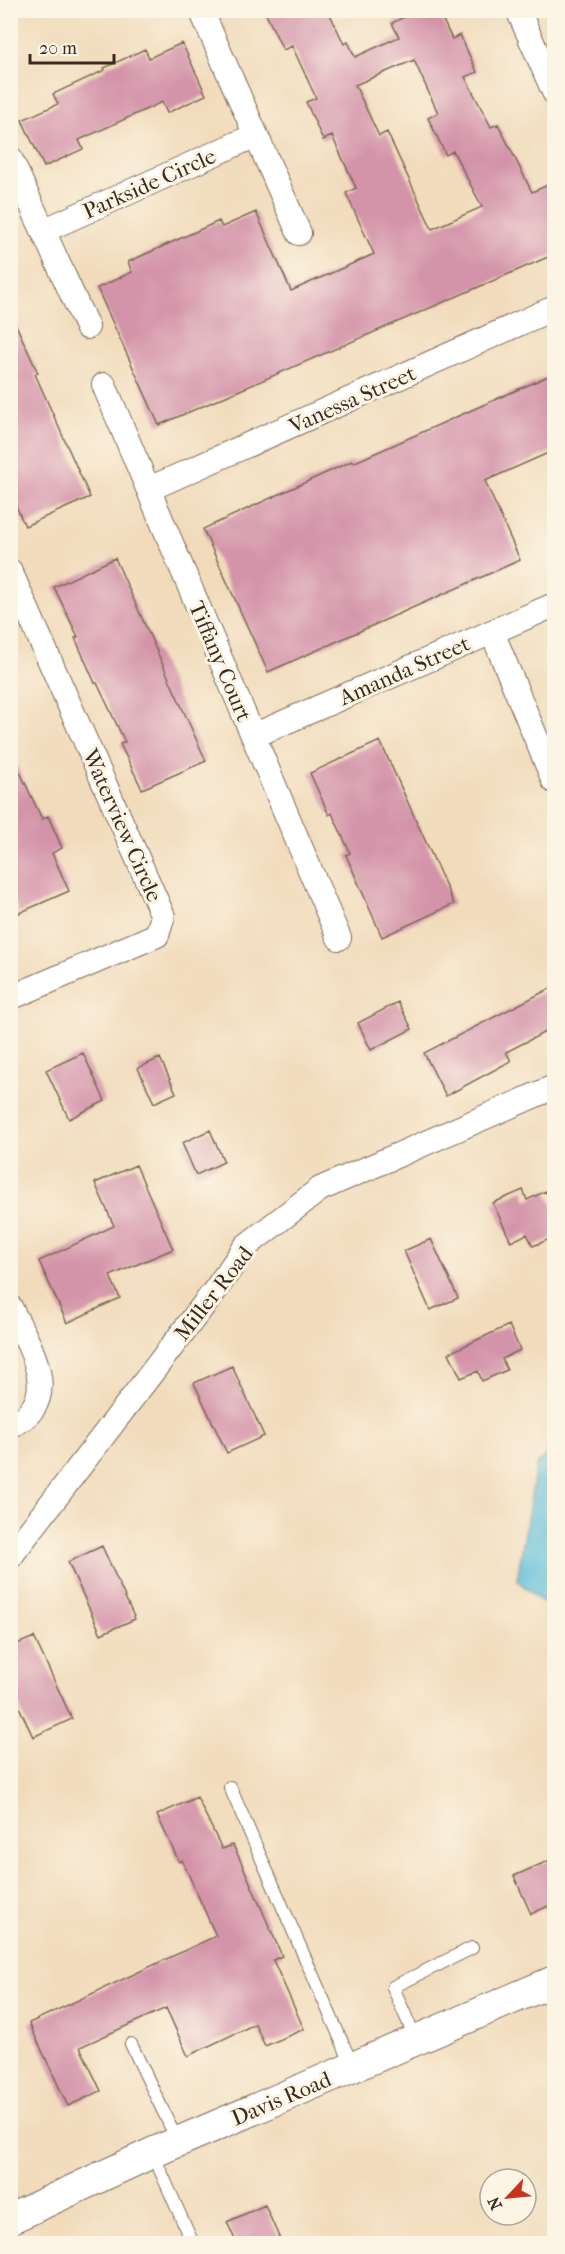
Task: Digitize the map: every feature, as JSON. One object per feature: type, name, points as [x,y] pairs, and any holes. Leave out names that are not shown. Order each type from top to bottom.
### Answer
[{"type":"street","points":[[201,10],[299,233]]},
{"type":"street","points":[[518,10],[555,92]]},
{"type":"street","name":"Parkside Circle","points":[[43,231],[256,135]]},
{"type":"street","points":[[10,158],[87,327]]},
{"type":"street","name":"Vanessa Street","points":[[149,489],[555,308]]},
{"type":"street","name":"Tiffany Court","points":[[104,385],[339,938]]},
{"type":"street","name":"Waterview Circle","points":[[10,571],[163,916],[157,935],[10,998]]},
{"type":"street","name":"Amanda Street","points":[[253,736],[555,605]]},
{"type":"street","points":[[492,632],[555,781]]},
{"type":"street","name":"Miller Road","points":[[10,1557],[246,1246],[320,1190],[555,1087]]},
{"type":"street","points":[[10,1307],[38,1365],[40,1396],[24,1419],[10,1426]]},
{"type":"street","name":"Davis Road","points":[[10,2219],[165,2147],[555,1981]]},
{"type":"lane","points":[[230,1787],[354,2068]]},
{"type":"lane","points":[[416,2041],[393,1987],[472,1948]]},
{"type":"lane","points":[[131,2044],[165,2147],[193,2244]]},
{"type":"water","points":[[554,1445],[554,1612],[517,1580],[536,1466]]},
{"type":"building","points":[[264,10],[328,10],[344,44],[348,42],[355,57],[399,37],[392,23],[418,10],[438,10],[452,39],[460,35],[477,72],[465,77],[491,127],[498,124],[532,192],[555,182],[555,254],[159,425],[97,288],[132,272],[128,262],[219,221],[222,227],[256,212],[291,291],[374,254],[346,193],[356,188],[332,136],[323,140],[306,102],[316,98],[292,46],[283,50]],"holes":[[[414,60],[438,113],[428,118],[446,155],[453,151],[482,207],[432,229],[387,132],[379,136],[355,85]]]},
{"type":"building","points":[[182,43],[206,95],[167,113],[162,102],[79,140],[83,149],[44,167],[22,120],[58,104],[53,94],[105,70],[104,68],[145,49],[149,58]]},
{"type":"building","points":[[10,312],[90,497],[25,526],[10,493]]},
{"type":"building","points":[[555,373],[555,450],[485,481],[520,560],[268,672],[203,529]]},
{"type":"building","points":[[115,558],[206,761],[142,789],[120,744],[125,742],[95,683],[75,638],[78,637],[54,587]]},
{"type":"building","points":[[380,741],[454,904],[382,937],[346,855],[350,853],[310,773]]},
{"type":"building","points":[[10,751],[42,819],[48,816],[62,848],[52,853],[69,891],[19,913],[10,892]]},
{"type":"building","points":[[555,986],[555,1027],[506,1052],[511,1061],[446,1096],[424,1053]]},
{"type":"building","points":[[398,1002],[412,1029],[371,1050],[358,1023]]},
{"type":"building","points":[[83,1053],[105,1101],[69,1119],[46,1070]]},
{"type":"building","points":[[160,1058],[176,1093],[154,1103],[138,1068]]},
{"type":"building","points":[[210,1130],[224,1162],[196,1175],[182,1143]]},
{"type":"building","points":[[136,1165],[173,1249],[110,1276],[120,1298],[67,1323],[39,1261],[114,1226],[95,1183]]},
{"type":"building","points":[[523,1190],[527,1200],[546,1191],[555,1210],[555,1237],[533,1246],[527,1234],[511,1242],[493,1203]]},
{"type":"building","points":[[431,1239],[458,1298],[430,1310],[404,1251]]},
{"type":"building","points":[[509,1325],[520,1350],[502,1359],[507,1370],[482,1381],[478,1371],[461,1378],[449,1353]]},
{"type":"building","points":[[232,1366],[264,1436],[227,1453],[194,1383]]},
{"type":"building","points":[[102,1546],[135,1619],[101,1634],[68,1562]]},
{"type":"building","points":[[34,1637],[72,1719],[33,1737],[10,1687],[10,1647]]},
{"type":"building","points":[[197,1797],[222,1849],[233,1845],[243,1866],[282,1956],[273,1960],[304,2029],[265,2046],[255,2024],[188,2056],[166,2008],[80,2047],[101,2091],[68,2106],[29,2023],[216,1936],[182,1860],[179,1862],[157,1815]]},
{"type":"building","points":[[555,1858],[555,1903],[531,1914],[514,1876]]},
{"type":"building","points":[[265,2205],[282,2244],[237,2244],[227,2222]]}]
